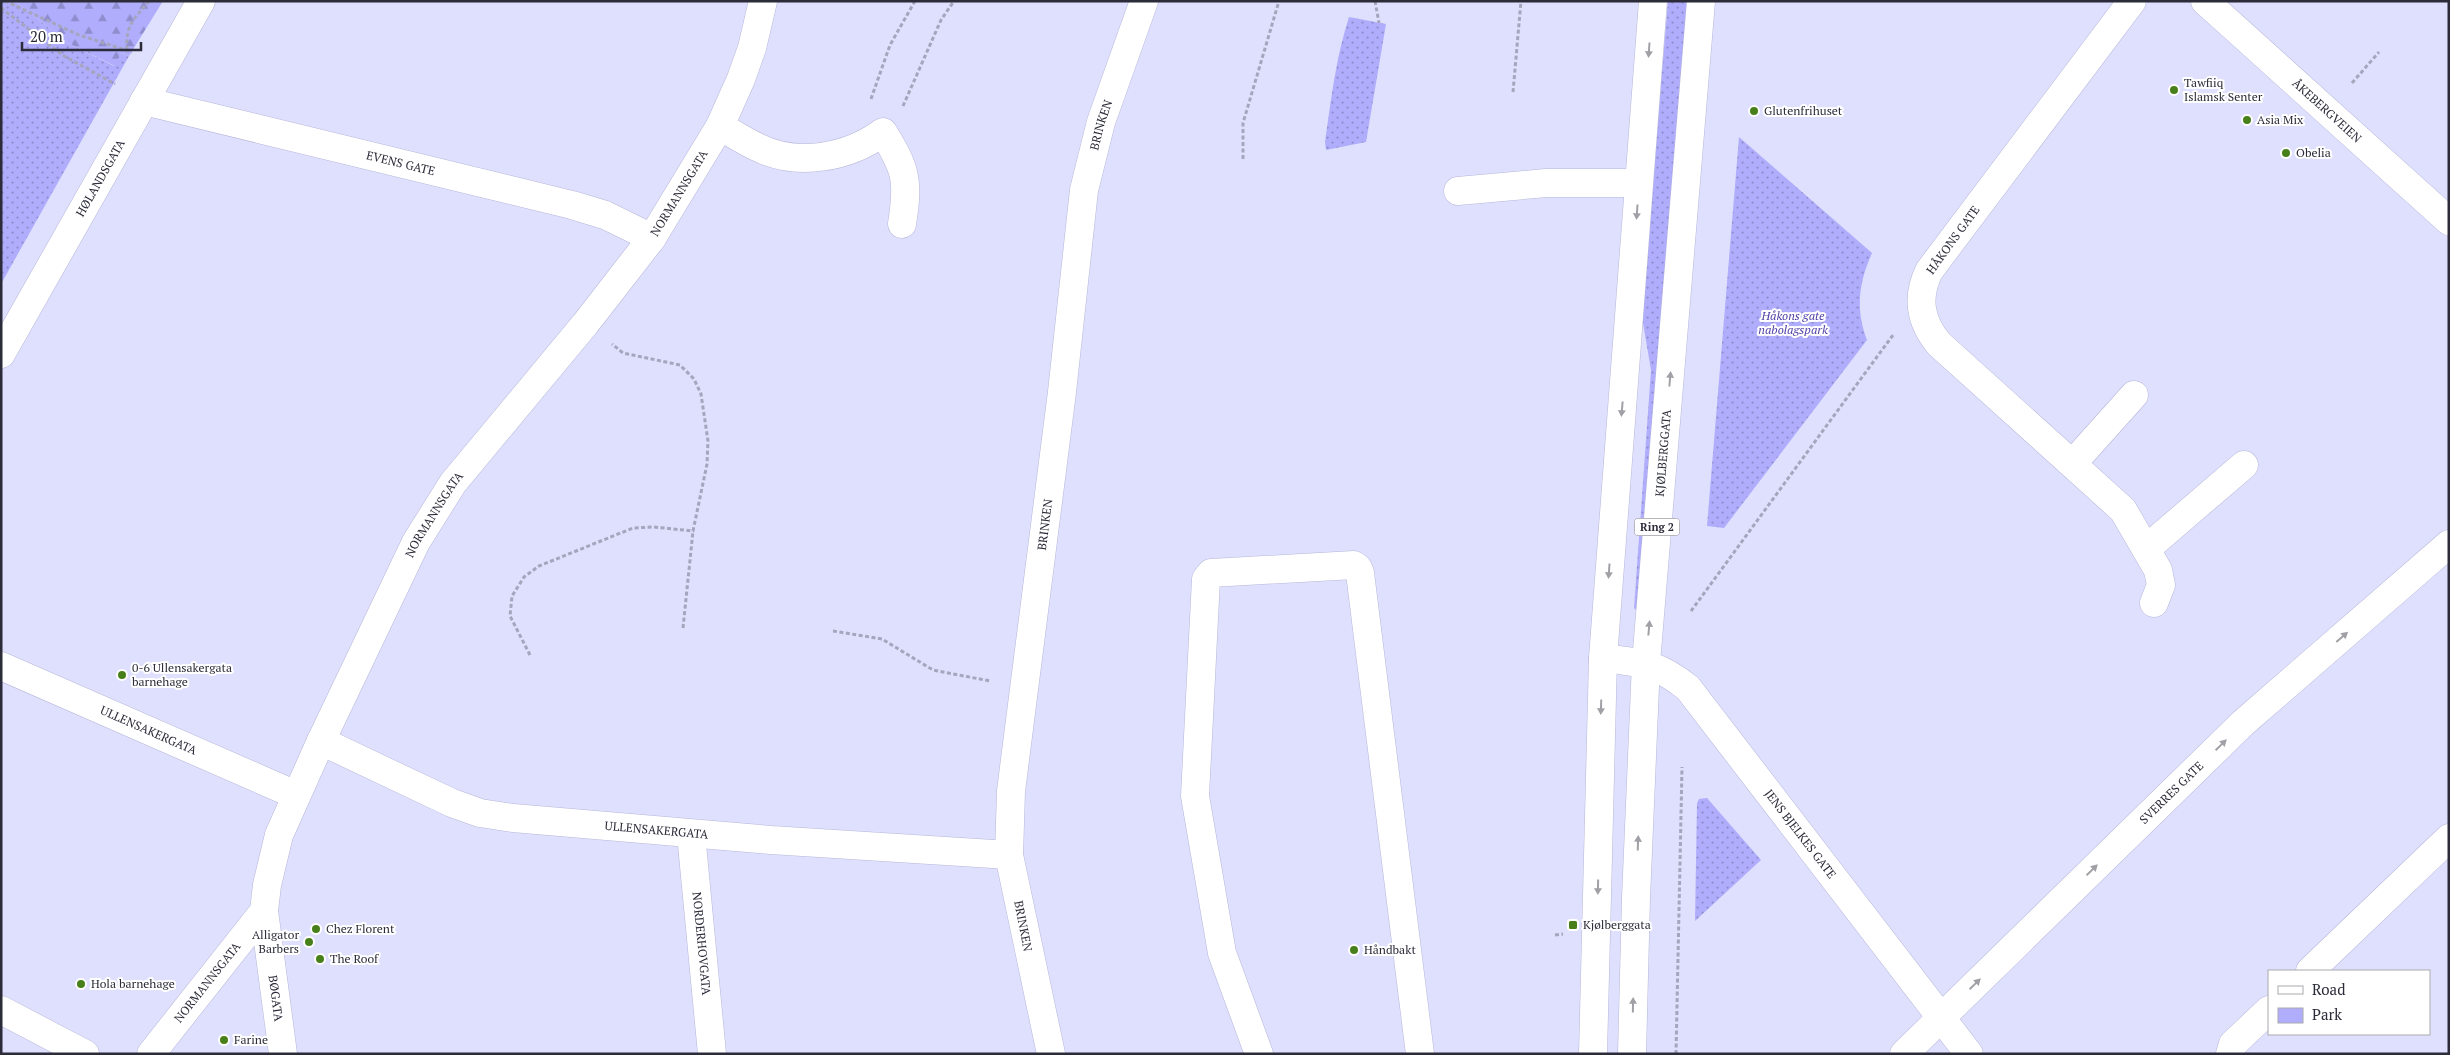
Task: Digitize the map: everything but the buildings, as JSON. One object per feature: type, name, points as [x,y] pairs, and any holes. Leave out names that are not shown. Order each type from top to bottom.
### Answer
[{"type":"street","name":"HØLANDSGATA","points":[[1,354],[202,1]]},
{"type":"street","name":"NORMANNSGATA","points":[[151,1054],[264,911],[271,862],[279,835],[321,741],[416,542],[432,513],[453,483],[586,323],[652,238],[720,126],[741,79],[752,48],[763,1]]},
{"type":"street","name":"BRINKEN","points":[[1051,1054],[1009,855],[1011,791],[1061,402],[1084,190],[1101,122],[1144,1]]},
{"type":"street","points":[[1593,1054],[1603,658],[1653,1]]},
{"type":"street","name":"KJØLBERGGATA","points":[[1632,1054],[1636,898],[1646,663],[1701,1]]},
{"type":"street","name":"HÅKONS GATE","points":[[2132,1],[1929,271],[1923,283],[1920,299],[1923,318],[1930,333],[1939,344],[2118,504],[2158,570],[2161,585],[2154,603]]},
{"type":"street","name":"ÅKEBERGVEIEN","points":[[2205,1],[2449,221]]},
{"type":"street","name":"EVENS GATE","points":[[144,101],[572,204],[605,215],[652,238]]},
{"type":"street","points":[[720,126],[757,147],[792,157],[818,158],[856,147],[870,141],[883,132],[900,159],[904,170],[906,199],[902,224]]},
{"type":"street","points":[[1458,191],[1546,183],[1639,183]]},
{"type":"street","points":[[2073,463],[2134,395]]},
{"type":"street","points":[[2146,549],[2244,465]]},
{"type":"street","name":"SVERRES GATE","points":[[1904,1054],[2243,723],[2449,544]]},
{"type":"street","points":[[1260,1054],[1222,953],[1195,796],[1206,579],[1211,573],[1354,565],[1360,572],[1420,1054]]},
{"type":"street","name":"JENS BJELKES GATE","points":[[1603,658],[1646,663],[1669,672],[1688,688],[1969,1054]]},
{"type":"street","name":"ULLENSAKERGATA","points":[[1,666],[296,795]]},
{"type":"street","name":"ULLENSAKERGATA","points":[[321,741],[452,803],[480,812],[513,818],[691,834],[1009,855]]},
{"type":"street","name":"NORDERHOVGATA","points":[[691,834],[712,1054]]},
{"type":"street","points":[[2311,970],[2449,838]]},
{"type":"street","name":"BØGATA","points":[[264,911],[283,1054]]},
{"type":"street","points":[[1,1010],[85,1054]]},
{"type":"street","points":[[2230,1054],[2233,1044],[2268,1011]]},
{"type":"path","points":[[5,1],[78,35],[135,53]]},
{"type":"path","points":[[127,50],[126,35],[128,26],[149,1]]},
{"type":"path","points":[[856,147],[890,44],[915,1]]},
{"type":"path","points":[[883,132],[903,106],[941,20],[954,1]]},
{"type":"path","points":[[1243,159],[1243,123],[1279,1]]},
{"type":"path","points":[[1375,1],[1379,23]]},
{"type":"path","points":[[1513,92],[1521,1]]},
{"type":"path","points":[[1,8],[64,56],[108,81]]},
{"type":"path","points":[[2352,83],[2379,52]]},
{"type":"path","points":[[1691,611],[1920,299]]},
{"type":"path","points":[[610,342],[623,353],[680,365],[694,379],[701,394],[708,441],[707,464],[693,532],[683,628]]},
{"type":"path","points":[[530,655],[510,616],[512,596],[524,577],[540,566],[633,528],[654,527],[693,532]]},
{"type":"path","points":[[834,631],[882,639],[934,670],[998,682]]},
{"type":"path","points":[[1676,1054],[1682,768]]},
{"type":"green space","points":[[1,1],[15,1],[68,43],[114,66],[121,53],[129,56],[1,284]]},
{"type":"green space","points":[[15,1],[163,1],[129,56],[121,53],[115,66],[68,43]]},
{"type":"green space","points":[[1668,1],[1690,1],[1637,611],[1634,608],[1651,370],[1642,306]]},
{"type":"green space","points":[[1349,17],[1386,24],[1366,142],[1326,150],[1325,142],[1334,79]]},
{"type":"green space","name":"Håkons gate nabolagspark","points":[[1739,137],[1872,253],[1864,274],[1860,296],[1861,317],[1867,340],[1724,528],[1707,526]]},
{"type":"green space","points":[[1707,798],[1761,860],[1695,921],[1697,803],[1699,799]]},
{"type":"place","name":"Tawfiiq Islamsk Senter","points":[[2174,90]]},
{"type":"place","name":"Glutenfrihuset","points":[[1754,111]]},
{"type":"place","name":"Asia Mix","points":[[2247,120]]},
{"type":"place","name":"Obelia","points":[[2286,153]]},
{"type":"place","name":"0-6 Ullensakergata barnehage","points":[[122,675]]},
{"type":"place","name":"Kjølberggata","points":[[1573,925]]},
{"type":"place","name":"Chez Florent","points":[[316,929]]},
{"type":"place","name":"Alligator Barbers","points":[[309,942]]},
{"type":"place","name":"Håndbakt","points":[[1354,950]]},
{"type":"place","name":"The Roof","points":[[320,959]]},
{"type":"place","name":"Hola barnehage","points":[[81,984]]},
{"type":"place","name":"Farine","points":[[224,1040]]}]
